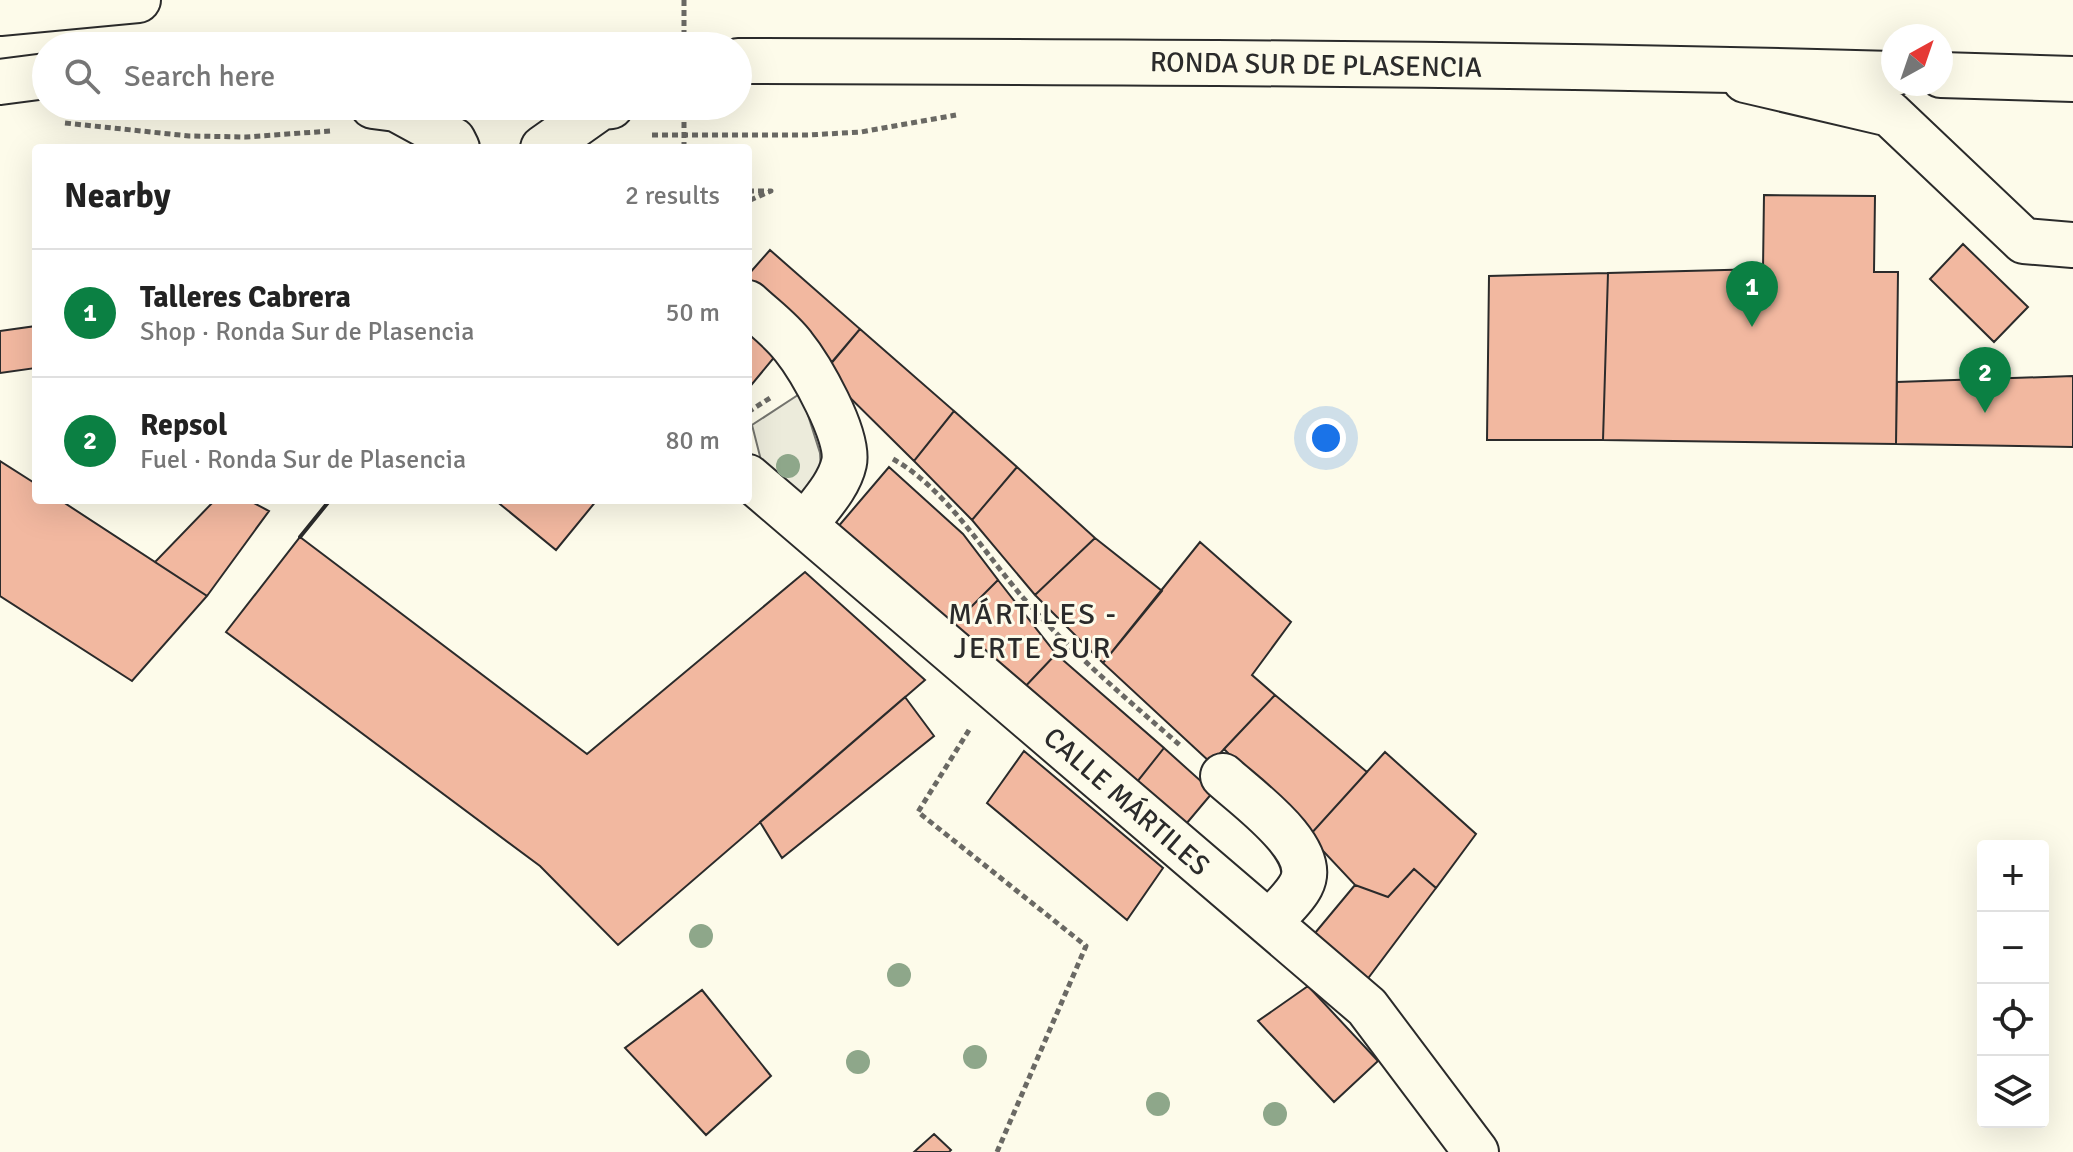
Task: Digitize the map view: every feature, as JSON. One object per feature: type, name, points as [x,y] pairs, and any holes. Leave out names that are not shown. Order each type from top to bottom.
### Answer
[{"type":"main road","points":[[0,13],[138,0]]},
{"type":"main road","name":"RONDA SUR DE PLASENCIA","points":[[752,61],[1305,63],[1881,74]]},
{"type":"main road","points":[[752,85],[913,62]]},
{"type":"main road","points":[[1696,68],[1890,114],[2024,241],[2073,245]]},
{"type":"main road","points":[[1953,75],[2073,79]]},
{"type":"main road","points":[[0,82],[32,78]]},
{"type":"main road","points":[[416,120],[455,144]]},
{"type":"main road","points":[[549,144],[583,120]]},
{"type":"main road","points":[[752,307],[792,344],[816,379],[839,430],[846,460],[838,481],[805,525]]},
{"type":"main road","name":"CALLE MÁRTILES","points":[[752,477],[1367,1007],[1476,1152]]},
{"type":"main road","points":[[1223,776],[1292,839],[1302,857],[1305,868],[1302,883],[1269,923]]},
{"type":"path","points":[[684,0],[684,32]]},
{"type":"path","points":[[56,122],[189,136],[246,137],[344,120]]},
{"type":"path","points":[[684,120],[684,144]]},
{"type":"path","points":[[752,191],[771,191],[752,199]]},
{"type":"path","points":[[839,430],[908,468],[967,526],[1026,601],[1104,679],[1212,774],[1223,776]]},
{"type":"path","points":[[995,688],[918,812],[1086,946],[997,1152]]},
{"type":"shaded area","points":[[801,393],[820,453],[821,470],[798,503],[764,472],[752,425]]},
{"type":"building","points":[[1764,195],[1875,196],[1874,272],[1898,272],[1896,444],[1603,440],[1608,273],[1763,269]]},
{"type":"building","points":[[1963,244],[2028,307],[1994,342],[1930,279]]},
{"type":"building","points":[[770,250],[860,329],[832,362],[752,292],[752,270]]},
{"type":"building","points":[[1608,273],[1603,440],[1487,440],[1489,276]]},
{"type":"building","points":[[752,324],[781,349],[752,384]]},
{"type":"building","points":[[32,327],[32,369],[0,373],[0,331]]},
{"type":"building","points":[[860,329],[954,411],[914,461],[824,372]]},
{"type":"building","points":[[2073,376],[2073,447],[1896,444],[1897,382]]},
{"type":"building","points":[[954,411],[1017,467],[972,520],[914,461]]},
{"type":"building","points":[[0,461],[32,481],[32,504],[66,504],[207,596],[132,681],[0,596]]},
{"type":"building","points":[[889,467],[963,534],[998,580],[947,631],[837,528]]},
{"type":"building","points":[[1017,467],[1095,538],[1035,595],[972,520]]},
{"type":"building","points":[[211,504],[256,504],[269,511],[207,596],[155,562]]},
{"type":"building","points":[[500,504],[594,504],[556,550]]},
{"type":"building","points":[[300,537],[587,754],[805,572],[925,680],[618,945],[540,866],[226,632]]},
{"type":"building","points":[[1095,538],[1162,591],[1103,663],[1035,595]]},
{"type":"building","points":[[1200,542],[1291,622],[1252,675],[1275,695],[1211,763],[1103,663]]},
{"type":"building","points":[[998,580],[1056,654],[1021,691],[947,631]]},
{"type":"building","points":[[1056,654],[1164,748],[1133,787],[1021,691]]},
{"type":"building","points":[[1275,695],[1367,772],[1309,836],[1224,749]]},
{"type":"building","points":[[905,697],[934,736],[782,858],[760,822]]},
{"type":"building","points":[[1164,748],[1213,792],[1181,830],[1133,787]]},
{"type":"building","points":[[1024,751],[1163,868],[1127,920],[987,803]]},
{"type":"building","points":[[1385,752],[1476,834],[1436,888],[1414,869],[1388,897],[1355,885],[1309,836]]},
{"type":"building","points":[[1414,869],[1436,888],[1366,981],[1315,933],[1355,885],[1388,897]]},
{"type":"building","points":[[1308,986],[1378,1061],[1334,1102],[1258,1021]]},
{"type":"building","points":[[702,990],[771,1076],[706,1135],[625,1048]]},
{"type":"building","points":[[934,1134],[951,1150],[949,1152],[914,1152]]},
{"type":"wall","points":[[300,537],[327,504]]},
{"type":"place","name":"Talleres Cabrera","points":[[1752,327]]},
{"type":"place","name":"Repsol","points":[[1985,413]]},
{"type":"district","name":"MÁRTILES - JERTE SUR","points":[[1033,631]]}]
